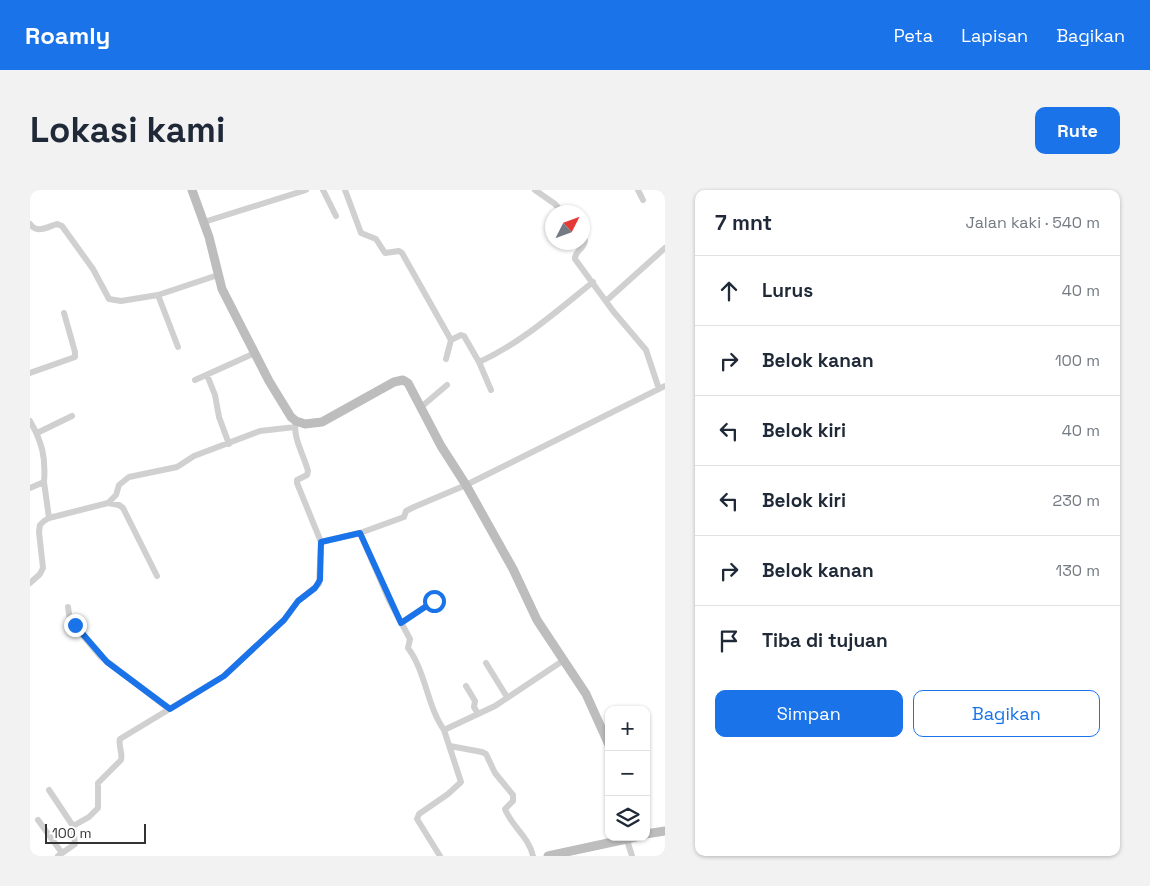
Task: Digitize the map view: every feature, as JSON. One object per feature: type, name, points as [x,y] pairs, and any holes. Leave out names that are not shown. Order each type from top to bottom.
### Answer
[{"type":"street","points":[[73,826],[98,808],[98,783],[121,760],[120,740],[224,676],[284,620],[298,601],[315,588],[320,580],[321,542],[297,483],[297,480],[307,475],[308,471],[296,424],[279,397],[222,290],[204,222],[192,190]]},
{"type":"street","points":[[204,222],[306,190]]},
{"type":"street","points":[[323,190],[336,216]]},
{"type":"street","points":[[345,190],[361,233],[376,240],[385,254],[399,251],[402,253],[451,340],[446,359]]},
{"type":"street","points":[[535,190],[556,205]]},
{"type":"street","points":[[638,190],[643,200]]},
{"type":"street","points":[[30,224],[38,230],[57,224],[62,226],[93,269],[109,299],[121,301],[158,294],[218,275]]},
{"type":"street","points":[[606,301],[665,248]]},
{"type":"street","points":[[321,542],[360,533],[404,517],[406,511],[466,485],[662,387],[646,350],[575,259],[576,254],[580,250]]},
{"type":"street","points":[[479,362],[508,347],[554,314],[592,282]]},
{"type":"street","points":[[158,294],[178,348]]},
{"type":"street","points":[[30,374],[73,360],[75,357],[64,313]]},
{"type":"street","points":[[451,340],[463,335],[479,362],[491,390]]},
{"type":"street","points":[[195,380],[255,353]]},
{"type":"street","points":[[207,375],[215,395],[219,417],[229,444]]},
{"type":"street","points":[[108,503],[116,495],[120,485],[129,477],[177,467],[194,456],[260,431],[296,424],[322,422],[399,379],[403,380],[410,386],[441,446],[466,485],[513,570],[537,620],[586,694],[605,736]]},
{"type":"street","points":[[420,408],[447,385]]},
{"type":"street","points":[[37,433],[72,416]]},
{"type":"street","points":[[30,421],[37,433],[44,456],[44,482],[49,518]]},
{"type":"street","points":[[30,488],[44,482]]},
{"type":"street","points":[[30,583],[40,574],[43,568],[40,526],[49,518],[108,503],[119,505],[123,508],[157,576]]},
{"type":"street","points":[[360,533],[410,639],[408,648],[417,664],[444,730],[461,782],[448,794],[419,814],[417,819],[440,856]]},
{"type":"street","points":[[401,623],[434,601]]},
{"type":"street","points":[[68,607],[70,620],[100,656],[170,709]]},
{"type":"street","points":[[444,730],[478,714],[564,660]]},
{"type":"street","points":[[486,663],[507,697]]},
{"type":"street","points":[[466,686],[475,701],[474,707],[478,714]]},
{"type":"street","points":[[450,746],[486,754],[495,773],[513,795],[513,801],[505,809],[509,818],[528,842],[533,856]]},
{"type":"street","points":[[38,820],[60,854],[75,844],[73,826],[49,790]]},
{"type":"street","points":[[650,831],[665,831]]},
{"type":"street","points":[[548,856],[572,854],[620,841]]},
{"type":"street","points":[[631,841],[632,856]]},
{"type":"route","points":[[75,625],[100,656],[170,709],[224,676],[247,652],[284,620],[298,601],[319,584],[321,542],[360,533],[401,623],[434,601]]}]
